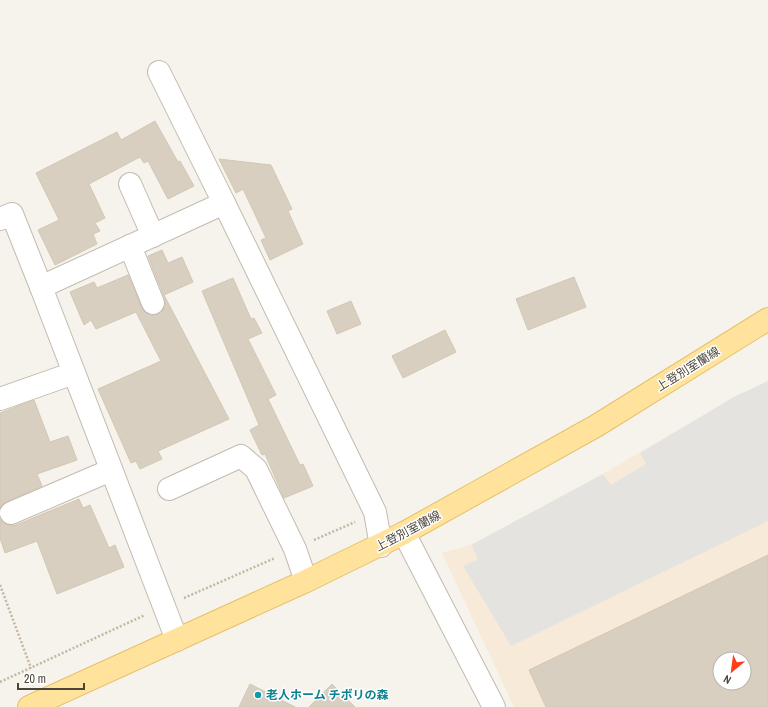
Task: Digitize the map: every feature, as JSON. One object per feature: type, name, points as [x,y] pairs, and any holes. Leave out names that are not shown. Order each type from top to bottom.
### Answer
[{"type":"main road","name":"上登別室蘭線","points":[[29,707],[306,581],[404,534],[596,426],[768,320]]},
{"type":"street","points":[[159,72],[375,512],[381,546]]},
{"type":"street","points":[[130,184],[153,236]]},
{"type":"street","points":[[41,287],[224,203]]},
{"type":"street","points":[[0,219],[12,214],[177,640]]},
{"type":"street","points":[[130,246],[153,303]]},
{"type":"street","points":[[0,399],[74,373]]},
{"type":"street","points":[[169,489],[241,456],[256,469],[295,549],[306,581]]},
{"type":"street","points":[[11,513],[111,470]]},
{"type":"street","points":[[404,534],[494,707]]},
{"type":"path","points":[[0,682],[375,512]]},
{"type":"path","points":[[0,585],[32,668]]},
{"type":"shaded area","points":[[768,381],[768,707],[514,707],[442,553],[471,545],[603,474],[734,397]]},
{"type":"shaded area","points":[[768,381],[768,521],[511,646],[463,566],[478,559],[471,545],[603,474],[611,485],[646,464],[640,453],[734,397]]},
{"type":"building","points":[[155,121],[178,162],[180,161],[194,186],[168,199],[148,161],[144,163],[140,157],[89,184],[105,218],[95,223],[100,231],[93,234],[97,244],[55,265],[38,230],[59,220],[36,173],[117,132],[121,140]]},
{"type":"building","points":[[219,159],[271,165],[292,209],[288,211],[303,244],[270,260],[261,240],[266,238],[243,189],[236,193]]},
{"type":"building","points":[[162,250],[168,263],[182,257],[193,282],[164,295],[229,419],[158,451],[162,459],[140,469],[136,461],[131,463],[98,389],[161,361],[136,312],[96,329],[91,320],[84,325],[70,292],[94,282],[97,288],[128,275],[142,308],[146,313],[151,315],[158,314],[163,310],[165,299],[148,256]]},
{"type":"building","points":[[574,277],[586,307],[528,330],[516,299]]},
{"type":"building","points":[[233,278],[251,319],[254,318],[262,333],[248,339],[276,395],[268,399],[300,465],[303,464],[313,486],[284,498],[265,454],[262,455],[250,430],[259,425],[202,291]]},
{"type":"building","points":[[351,301],[361,324],[337,334],[327,311]]},
{"type":"building","points":[[445,330],[456,352],[403,378],[392,356]]},
{"type":"building","points":[[34,400],[50,442],[68,436],[77,460],[37,474],[42,486],[6,502],[0,508],[0,413]]},
{"type":"building","points":[[79,499],[83,508],[90,505],[109,548],[115,545],[124,567],[57,594],[37,541],[5,553],[0,538],[0,519],[9,525],[16,525]]},
{"type":"building","points":[[768,555],[768,707],[546,707],[529,670]]},
{"type":"building","name":"老人ホーム チボリの森","points":[[250,684],[295,707],[239,707]]},
{"type":"building","name":"老人ホーム チボリの森","points":[[332,684],[355,707],[309,707]]},
{"type":"place","name":"老人ホーム チボリの森","points":[[258,695]]}]
